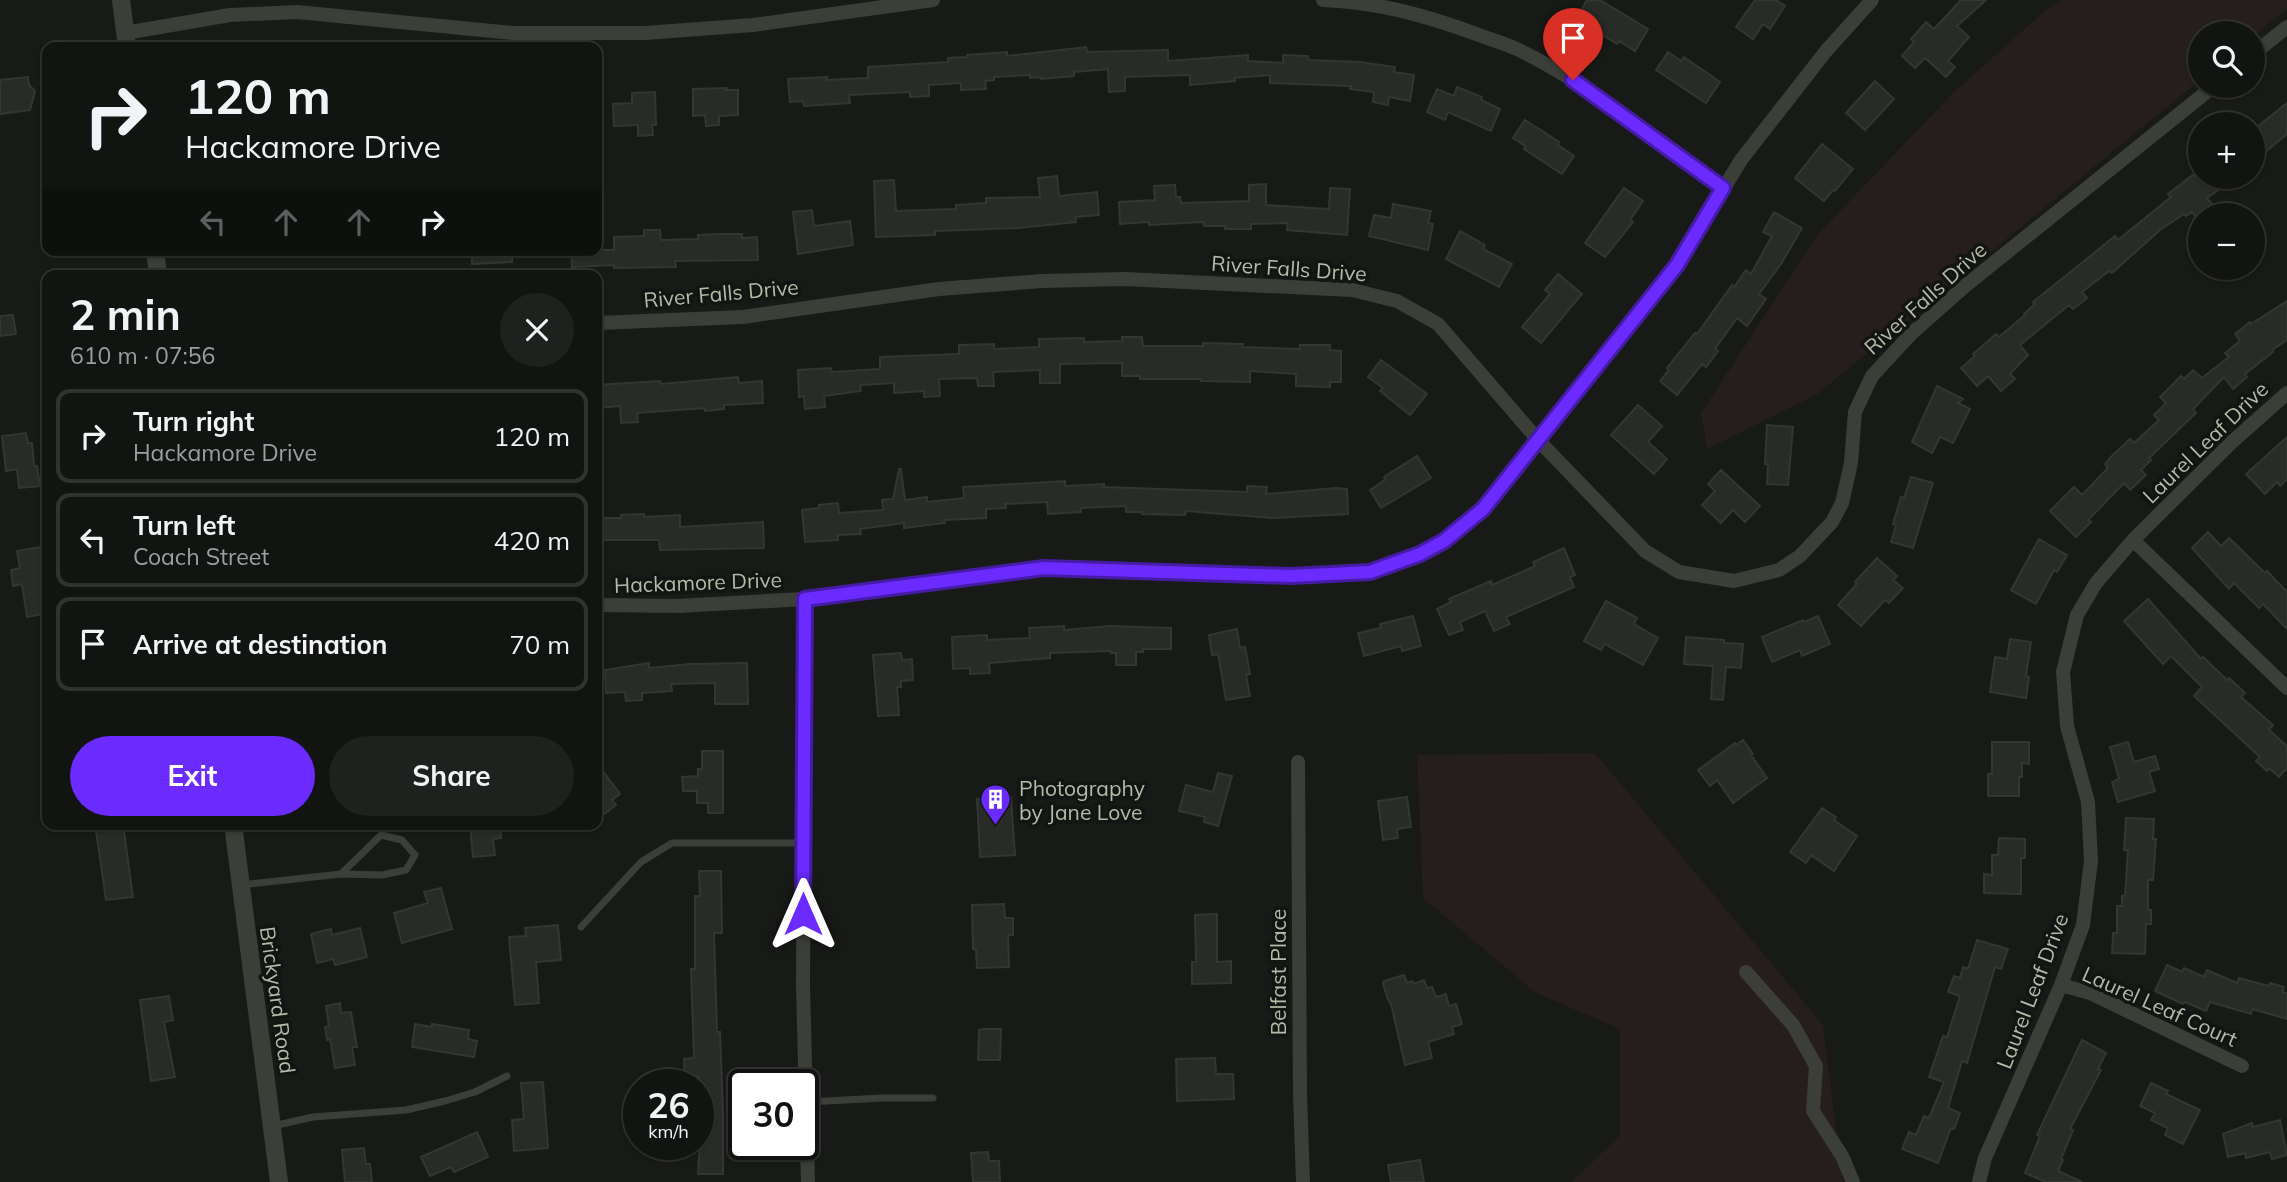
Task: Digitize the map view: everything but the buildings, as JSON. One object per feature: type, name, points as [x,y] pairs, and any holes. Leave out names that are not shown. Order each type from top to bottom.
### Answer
[{"type":"street","points":[[121,0],[126,40],[230,15],[297,12],[513,33],[645,33],[753,25],[933,0]]},
{"type":"street","points":[[1323,0],[1392,8],[1434,18],[1518,49],[1573,80],[1723,188]]},
{"type":"street","name":"Hackamore Drive","points":[[602,606],[678,606],[805,599],[1044,568],[1291,576],[1370,572],[1420,554],[1444,541],[1483,509],[1677,265],[1741,160],[1826,51],[1872,0]]},
{"type":"street","points":[[2265,45],[2287,27]]},
{"type":"street","name":"River Falls Drive","points":[[602,323],[743,317],[939,289],[1042,281],[1125,279],[1352,290],[1397,301],[1438,324],[1539,440],[1645,551],[1679,572],[1734,581],[1779,570],[1800,556],[1832,522],[1842,503],[1851,463],[1855,412],[1872,376],[1912,333],[1965,286],[2199,98]]},
{"type":"street","name":"Laurel Leaf Drive","points":[[1979,1182],[1985,1158],[2061,985],[2084,925],[2091,861],[2088,802],[2067,726],[2063,672],[2077,615],[2096,583],[2133,540],[2232,442],[2287,393]]},
{"type":"street","points":[[2133,540],[2287,688]]},
{"type":"street","points":[[805,599],[803,985],[807,1069]]},
{"type":"street","name":"Belfast Place","points":[[1298,762],[1299,1080],[1303,1182]]},
{"type":"street","name":"Brickyard Road","points":[[234,830],[279,1182]]},
{"type":"street","points":[[1746,972],[1793,1025],[1816,1066],[1812,1111],[1842,1156],[1853,1182]]},
{"type":"street","name":"Laurel Leaf Court","points":[[2061,985],[2090,993],[2242,1066]]},
{"type":"street","points":[[808,1160],[808,1182]]},
{"type":"lane","points":[[240,885],[341,874],[382,875],[406,870],[415,855],[402,840],[381,835],[341,874]]},
{"type":"lane","points":[[581,927],[641,862],[672,843],[803,843]]},
{"type":"lane","points":[[272,1126],[313,1118],[406,1110],[475,1092],[506,1076]]},
{"type":"lane","points":[[819,1101],[933,1098]]},
{"type":"shaded area","points":[[2061,0],[2287,0],[2287,9],[2265,27],[2265,21],[2188,21],[2188,90],[1816,395],[1707,449],[1701,413],[1818,234],[1953,93],[2046,10]]},
{"type":"shaded area","points":[[1595,753],[1823,1025],[1843,1182],[1572,1182],[1620,1135],[1620,1029],[1536,993],[1423,898],[1417,755]]},
{"type":"place","name":"Photography by Jane Love","points":[[996,827]]},
{"type":"route","points":[[803,914],[805,599],[1044,568],[1291,576],[1370,572],[1420,554],[1444,541],[1483,509],[1677,265],[1723,188],[1573,80]]}]
